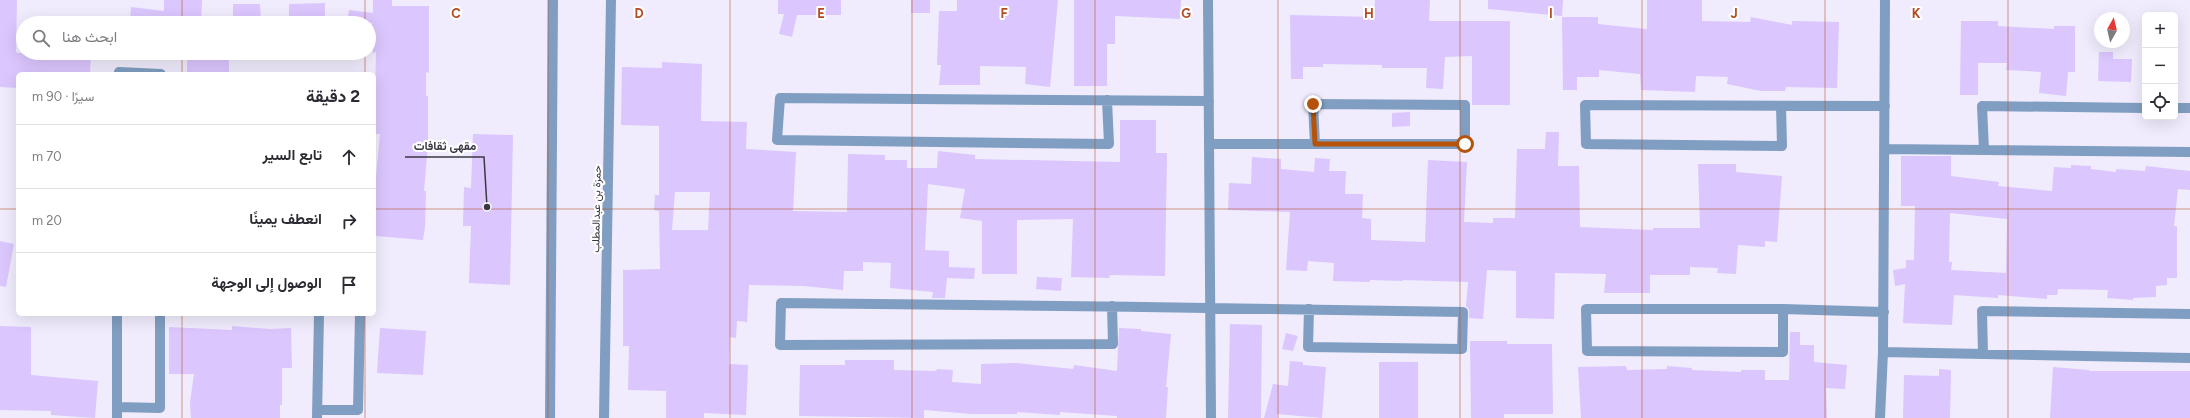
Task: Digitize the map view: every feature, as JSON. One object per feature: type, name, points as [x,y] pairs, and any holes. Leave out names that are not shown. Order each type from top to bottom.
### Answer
[{"type":"street","points":[[550,418],[553,0]]},
{"type":"street","name":"حمزة بن عبدالمطلب","points":[[604,418],[611,0]]},
{"type":"street","points":[[1208,0],[1211,418]]},
{"type":"street","points":[[1880,418],[1884,312],[1885,0]]},
{"type":"street","points":[[1106,100],[1109,144],[777,140],[780,98],[1106,100],[1209,101]]},
{"type":"street","points":[[1209,144],[1315,144],[1465,144],[1465,105],[1313,104],[1315,144]]},
{"type":"street","points":[[1782,106],[1782,146],[1586,144],[1585,105],[1885,106]]},
{"type":"street","points":[[1984,150],[1982,106],[2142,108]]},
{"type":"street","points":[[2178,108],[2190,108]]},
{"type":"street","points":[[1885,149],[2190,152]]},
{"type":"street","points":[[1112,306],[1113,344],[780,345],[781,303],[1112,306],[1210,307],[1463,312],[1462,349],[1308,347],[1309,309]]},
{"type":"street","points":[[1783,309],[1783,352],[1587,351],[1586,309],[1783,309],[1884,312]]},
{"type":"street","points":[[1983,354],[1982,311],[2190,314]]},
{"type":"street","points":[[117,316],[117,413],[160,408],[160,316]]},
{"type":"street","points":[[319,316],[317,414],[358,410],[360,316]]},
{"type":"street","points":[[1883,352],[2190,358]]},
{"type":"building","points":[[0,0],[17,0],[16,60],[91,60],[90,72],[16,72],[16,88],[0,87]]},
{"type":"building","points":[[164,0],[202,0],[201,16],[130,16],[131,7],[164,11]]},
{"type":"building","points":[[373,0],[392,0],[392,6],[429,6],[429,73],[426,72],[426,96],[428,96],[428,145],[424,191],[426,191],[425,227],[423,240],[376,236],[376,177],[380,134],[376,134],[376,16],[348,16],[349,10],[373,13]]},
{"type":"building","points":[[778,0],[841,0],[841,15],[797,15],[792,37],[779,34],[784,14],[778,14]]},
{"type":"building","points":[[911,0],[930,0],[930,13],[911,13]]},
{"type":"building","points":[[957,0],[1058,0],[1050,87],[1025,84],[1026,67],[980,66],[980,85],[939,85],[941,65],[937,65],[939,11],[957,11]]},
{"type":"building","points":[[1074,0],[1181,0],[1180,19],[1115,16],[1115,44],[1107,44],[1107,86],[1074,86]]},
{"type":"building","points":[[1375,0],[1430,0],[1429,21],[1510,21],[1510,105],[1472,105],[1472,56],[1445,57],[1443,89],[1426,88],[1427,68],[1382,68],[1382,65],[1323,64],[1323,67],[1303,67],[1303,79],[1291,79],[1290,15],[1374,17]]},
{"type":"building","points":[[1488,0],[1563,0],[1562,16],[1488,9]]},
{"type":"building","points":[[1647,0],[1702,0],[1702,21],[1750,22],[1751,17],[1792,25],[1792,21],[1839,22],[1837,88],[1786,87],[1785,91],[1761,91],[1727,84],[1728,77],[1696,76],[1695,92],[1641,90],[1640,74],[1599,70],[1599,77],[1577,77],[1577,90],[1563,90],[1562,17],[1598,17],[1598,24],[1647,29]]},
{"type":"building","points":[[325,3],[325,16],[289,16],[289,4]]},
{"type":"building","points":[[233,4],[260,4],[261,16],[233,16]]},
{"type":"building","points":[[1961,21],[1998,21],[1998,26],[2054,29],[2054,26],[2075,26],[2075,72],[2068,72],[2066,96],[2039,93],[2041,72],[2006,70],[2007,63],[1978,63],[1978,95],[1960,95]]},
{"type":"building","points":[[2099,52],[2113,52],[2113,59],[2132,59],[2131,82],[2098,81]]},
{"type":"building","points":[[187,60],[229,60],[229,72],[187,72]]},
{"type":"building","points":[[662,62],[702,64],[701,121],[747,122],[746,149],[796,152],[793,211],[847,212],[848,154],[885,155],[885,160],[907,160],[907,168],[937,168],[938,151],[975,155],[975,159],[1120,162],[1120,120],[1156,120],[1156,153],[1167,153],[1165,276],[1110,275],[1109,278],[1071,277],[1073,219],[1017,220],[1017,274],[982,274],[982,221],[960,218],[965,189],[928,184],[925,250],[949,251],[949,267],[975,268],[974,279],[947,278],[945,298],[932,298],[933,292],[890,288],[891,263],[863,262],[863,271],[844,271],[843,290],[804,286],[749,285],[747,322],[737,321],[736,338],[730,337],[729,364],[748,365],[746,415],[704,413],[704,418],[666,418],[666,391],[628,390],[629,346],[623,346],[623,270],[660,269],[659,211],[654,210],[655,195],[659,195],[659,126],[621,125],[622,67],[662,68]],"holes":[[[675,192],[710,192],[708,230],[672,230]]]},
{"type":"building","points":[[1410,112],[1410,126],[1392,127],[1392,113]]},
{"type":"building","points":[[1546,132],[1559,132],[1558,166],[1579,166],[1580,227],[1653,230],[1653,228],[1700,228],[1698,164],[1736,164],[1736,172],[1782,176],[1777,242],[1765,241],[1765,247],[1738,245],[1736,274],[1717,273],[1718,268],[1690,267],[1690,275],[1650,275],[1650,293],[1604,293],[1606,274],[1555,273],[1554,319],[1516,318],[1516,271],[1487,270],[1483,319],[1469,318],[1469,309],[1466,306],[1468,282],[1403,280],[1370,280],[1370,282],[1333,281],[1334,263],[1308,261],[1307,271],[1286,270],[1290,212],[1228,210],[1229,183],[1251,184],[1252,157],[1281,159],[1281,169],[1314,172],[1315,158],[1330,159],[1329,171],[1346,171],[1345,194],[1363,194],[1362,218],[1371,219],[1371,240],[1425,242],[1428,160],[1467,162],[1464,222],[1493,223],[1493,218],[1515,218],[1517,149],[1545,149]]},
{"type":"building","points":[[473,134],[513,135],[510,285],[469,283],[471,226],[463,226],[464,187],[471,188]]},
{"type":"building","points":[[1901,156],[1951,156],[1951,176],[1999,182],[1998,186],[2052,191],[2054,167],[2071,168],[2071,165],[2091,166],[2091,169],[2116,172],[2116,169],[2145,171],[2146,166],[2190,171],[2190,190],[2178,189],[2174,226],[2177,226],[2177,278],[2167,278],[2167,285],[2156,286],[2156,297],[2133,298],[2133,300],[2107,298],[2108,290],[2058,289],[2057,295],[2047,295],[2047,299],[1998,295],[1998,298],[1954,295],[1952,325],[1903,323],[1905,284],[1895,286],[1893,270],[1906,268],[1906,260],[1914,260],[1915,206],[1901,206]],"holes":[[[1950,213],[2007,219],[2006,273],[1951,270],[1952,262],[1949,262]]]},
{"type":"building","points":[[0,241],[14,244],[6,287],[0,286]]},
{"type":"building","points":[[1037,277],[1062,278],[1061,291],[1036,289]]},
{"type":"building","points":[[1230,324],[1262,325],[1261,418],[1228,418]]},
{"type":"building","points":[[0,326],[31,327],[31,375],[98,381],[95,418],[51,415],[51,411],[0,410]]},
{"type":"building","points":[[232,326],[270,329],[291,328],[292,368],[282,368],[282,405],[280,405],[280,418],[191,418],[190,402],[194,374],[169,374],[169,327],[232,330]]},
{"type":"building","points":[[380,328],[426,331],[423,375],[377,373]]},
{"type":"building","points":[[1119,328],[1141,329],[1141,331],[1171,334],[1166,387],[1168,387],[1166,418],[1117,418],[1117,416],[1060,412],[1060,415],[1017,412],[1017,414],[971,414],[924,410],[924,418],[799,416],[800,365],[845,365],[845,360],[894,360],[894,370],[953,370],[952,382],[981,384],[981,364],[1016,363],[1073,369],[1074,365],[1117,371]]},
{"type":"building","points":[[1790,332],[1800,332],[1800,345],[1814,345],[1814,362],[1847,365],[1845,389],[1826,388],[1827,418],[1581,418],[1578,367],[1626,366],[1627,370],[1667,369],[1667,366],[1692,368],[1692,370],[1741,372],[1741,370],[1765,370],[1765,380],[1789,380]]},
{"type":"building","points":[[1286,333],[1298,336],[1293,351],[1282,349]]},
{"type":"building","points":[[1470,341],[1507,341],[1507,344],[1552,344],[1553,414],[1504,414],[1504,418],[1471,418]]},
{"type":"building","points":[[1290,361],[1303,362],[1303,365],[1326,367],[1322,418],[1277,414],[1277,418],[1264,418],[1273,384],[1288,386]]},
{"type":"building","points":[[1379,362],[1418,362],[1418,418],[1379,418]]},
{"type":"building","points":[[2053,367],[2089,371],[2190,371],[2190,418],[2050,418]]},
{"type":"building","points":[[1939,369],[1951,370],[1950,418],[1903,418],[1904,375],[1939,376]]},
{"type":"place","name":"مقهى ثقافات","points":[[487,207]]},
{"type":"route","points":[[1313,104],[1315,144],[1465,144]]}]
